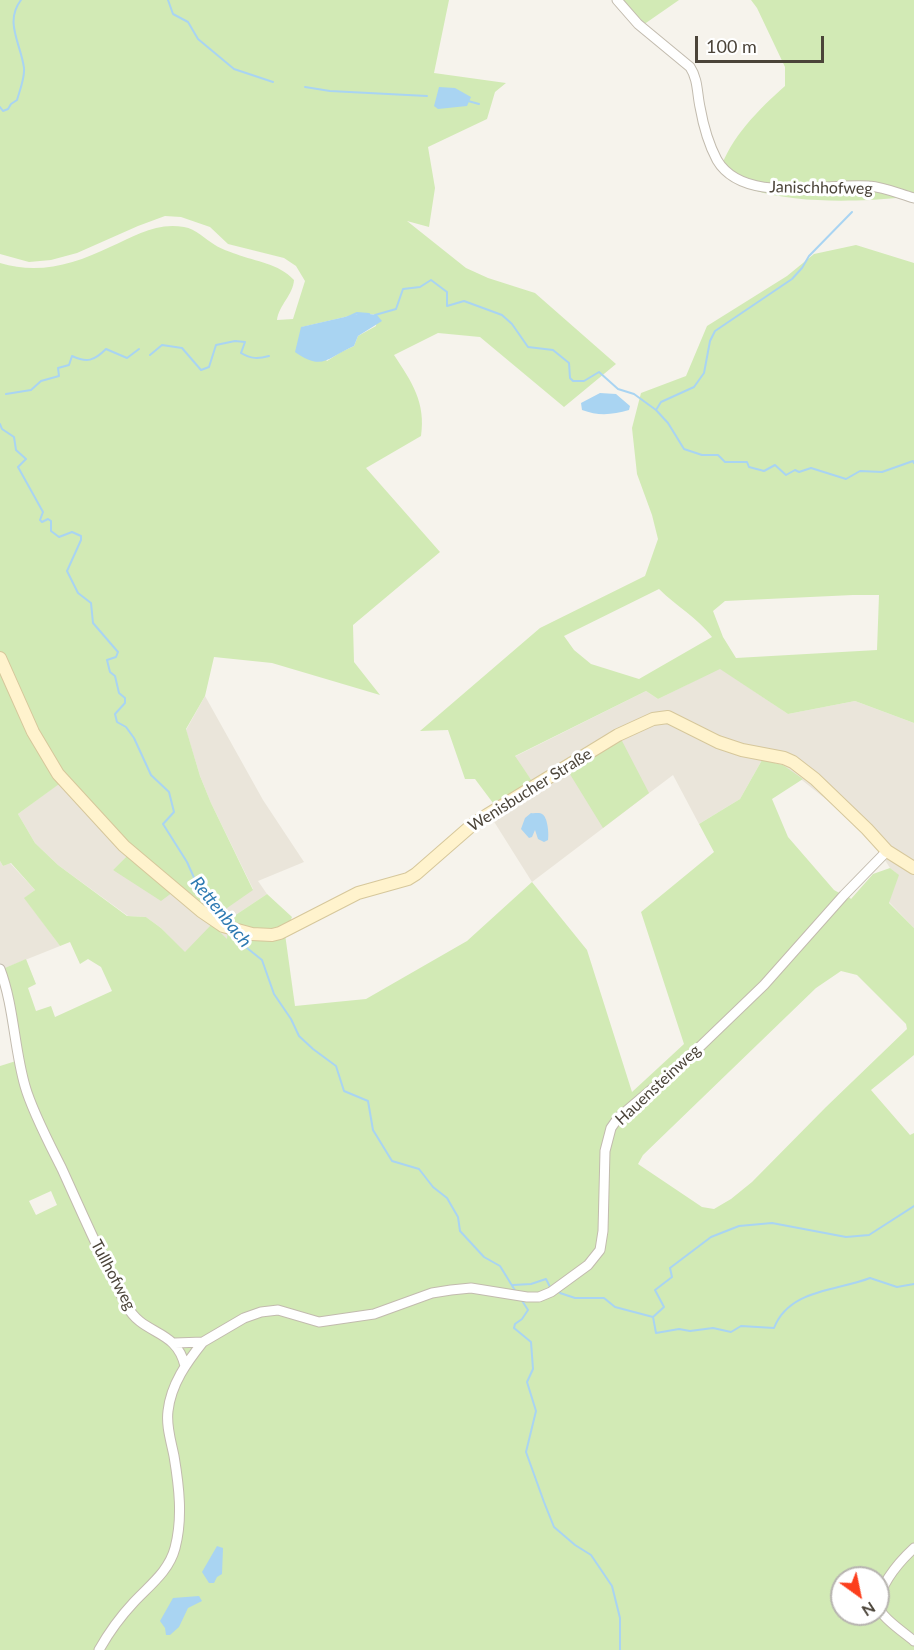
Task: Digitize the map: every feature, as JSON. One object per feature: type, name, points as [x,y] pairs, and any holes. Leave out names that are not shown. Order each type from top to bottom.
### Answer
[{"type":"street","name":"Janischhofweg","points":[[617,0],[638,24],[690,67],[694,74],[700,108],[713,150],[718,162],[732,176],[759,186],[787,190],[871,186],[914,198]]},
{"type":"street","name":"Wenisbucher Straße","points":[[0,658],[33,732],[66,785],[132,855],[201,911],[223,926],[237,930],[262,935],[280,933],[358,893],[408,879],[487,815],[618,735],[640,723],[662,717],[674,719],[718,742],[793,762],[826,789],[887,852],[914,868]]},
{"type":"street","name":"Hauensteinweg","points":[[184,1366],[203,1342],[244,1318],[261,1312],[278,1310],[319,1322],[382,1312],[432,1293],[471,1288],[509,1295],[539,1297],[551,1292],[588,1265],[600,1250],[603,1241],[605,1151],[611,1128],[618,1118],[684,1062],[764,985],[844,895],[887,852]]},
{"type":"street","name":"Tullhofweg","points":[[0,969],[25,1087],[97,1246],[128,1309],[151,1330],[176,1343]]},
{"type":"street","name":"Hauensteinweg","points":[[176,1343],[203,1342]]},
{"type":"street","points":[[99,1650],[118,1620],[160,1577],[175,1551],[178,1534],[178,1490],[168,1426],[168,1410],[174,1387],[184,1366],[176,1343]]},
{"type":"street","points":[[914,1548],[888,1576],[879,1602],[882,1612],[914,1641]]},
{"type":"shaded area","points":[[720,668],[788,714],[855,701],[914,723],[914,928],[889,902],[898,875],[890,868],[867,832],[783,765],[762,760],[740,799],[699,824],[673,775],[532,882],[493,820],[493,803],[532,781],[514,757],[646,691],[658,699]]},
{"type":"shaded area","points":[[205,696],[263,800],[304,862],[258,881],[267,894],[228,920],[227,940],[185,953],[161,928],[146,917],[128,916],[58,865],[35,843],[18,814],[65,779],[135,848],[113,870],[181,886],[208,909],[253,889],[211,803],[186,730]]},
{"type":"shaded area","points":[[0,861],[3,866],[10,863],[35,890],[25,898],[60,946],[0,970]]},
{"type":"green space","points":[[0,0],[449,0],[434,73],[506,83],[495,92],[487,119],[428,147],[435,188],[429,227],[407,221],[466,268],[488,278],[535,293],[616,364],[564,407],[480,337],[438,333],[394,355],[416,393],[421,413],[421,436],[366,468],[440,552],[353,625],[354,662],[380,695],[272,663],[214,657],[205,696],[186,729],[211,803],[253,890],[217,915],[181,886],[161,901],[113,870],[135,848],[94,810],[66,779],[18,814],[35,843],[58,865],[127,916],[146,917],[161,928],[185,952],[212,924],[227,939],[228,920],[267,894],[292,917],[285,934],[295,1006],[366,999],[467,941],[532,882],[587,950],[632,1092],[684,1044],[641,912],[714,852],[699,824],[740,799],[762,760],[783,765],[803,779],[772,799],[788,837],[834,890],[843,895],[845,893],[851,899],[873,874],[890,868],[899,875],[889,903],[914,928],[914,1055],[871,1090],[910,1135],[914,1133],[914,1633],[911,1635],[914,1637],[914,1650],[0,1650],[0,1066],[16,1061],[0,970],[26,959],[36,984],[28,988],[36,1011],[51,1006],[55,1017],[112,991],[101,967],[88,959],[80,964],[70,942],[60,946],[24,898],[35,890],[11,863],[3,866],[0,861],[0,263],[29,268],[56,266],[97,253],[146,231],[174,226],[188,228],[223,249],[274,266],[288,274],[294,280],[293,285],[277,320],[293,319],[305,281],[296,266],[284,258],[228,244],[210,227],[181,217],[165,216],[77,253],[51,260],[29,262],[0,254]],"holes":[[[362,313],[377,315],[376,326],[358,336],[354,346],[327,361],[302,327]],[[841,971],[857,975],[906,1024],[907,1029],[752,1182],[714,1209],[702,1207],[638,1164],[643,1155],[816,988]],[[51,1191],[57,1205],[36,1215],[29,1201]]]},
{"type":"green space","points":[[620,0],[679,0],[643,25]]},
{"type":"green space","points":[[751,0],[914,0],[914,193],[902,190],[897,198],[862,200],[787,197],[753,190],[720,171],[730,147],[738,136],[756,114],[785,86],[785,67]]},
{"type":"green space","points":[[856,245],[914,263],[914,723],[855,701],[788,714],[720,669],[658,699],[646,691],[515,756],[532,781],[493,803],[475,779],[465,779],[448,730],[420,731],[540,628],[645,576],[658,539],[637,474],[632,428],[641,393],[686,376],[707,326],[787,276],[814,254]],"holes":[[[659,589],[712,637],[639,679],[591,664],[574,650],[564,636]],[[879,595],[877,650],[736,658],[723,637],[713,611],[725,601]]]},
{"type":"green space","points":[[621,739],[649,793],[603,828],[568,771]]},
{"type":"water","points":[[439,87],[455,88],[471,97],[467,106],[438,109],[434,106]]},
{"type":"water","points":[[362,313],[377,315],[382,321],[358,336],[354,346],[319,362],[295,352],[301,327]]},
{"type":"water","points":[[600,393],[616,394],[630,406],[629,410],[605,414],[582,410],[581,403]]},
{"type":"water","points":[[531,813],[541,813],[546,819],[548,840],[544,842],[538,839],[535,830],[529,838],[521,829],[525,818]]},
{"type":"water","points":[[217,1546],[223,1548],[222,1574],[214,1583],[209,1583],[202,1572]]},
{"type":"water","points":[[199,1596],[202,1601],[188,1608],[179,1627],[170,1635],[166,1635],[165,1628],[160,1621],[173,1598]]},
{"type":"waterway","name":"Rettenbach","points":[[0,107],[3,111],[8,109],[17,100],[23,79],[24,68],[14,25],[16,8],[21,0]]},
{"type":"waterway","points":[[168,0],[173,14],[188,22],[198,39],[234,69],[273,82]]},
{"type":"waterway","points":[[305,87],[330,91],[427,96]]},
{"type":"waterway","points":[[468,101],[479,104]]},
{"type":"waterway","points":[[656,410],[661,402],[694,387],[704,373],[710,341],[715,331],[792,279],[809,256],[852,212]]},
{"type":"waterway","points":[[375,315],[396,309],[403,289],[420,287],[431,280],[447,292],[447,306],[464,301],[502,315],[512,324],[528,347],[553,350],[569,363],[570,378],[573,381],[584,381],[599,372],[618,389],[634,394],[656,410],[668,423],[684,449],[702,455],[718,455],[725,462],[747,462],[749,467],[764,471],[775,465],[786,475],[795,470],[799,472],[811,468],[846,479],[860,471],[882,472],[913,461],[914,463]]},
{"type":"waterway","points":[[344,319],[357,313],[369,314]]},
{"type":"waterway","points":[[150,355],[162,345],[182,348],[201,370],[209,367],[216,345],[235,341],[245,342],[241,353],[245,355],[255,358],[269,356]]},
{"type":"waterway","points":[[6,394],[31,390],[41,381],[59,376],[58,368],[69,365],[72,356],[90,360],[106,349],[127,358],[139,349]]},
{"type":"waterway","name":"Rettenbach","points":[[0,424],[2,429],[14,437],[16,450],[26,459],[18,467],[43,512],[40,520],[42,522],[48,519],[51,521],[51,531],[59,537],[72,532],[81,536],[67,571],[78,593],[91,603],[93,623],[118,652],[116,657],[107,660],[110,672],[115,676],[119,693],[125,698],[125,703],[115,714],[117,722],[126,727],[134,738],[151,775],[169,792],[174,812],[163,824],[187,862],[200,891],[212,895],[227,922]]},
{"type":"waterway","name":"Rettenbach","points":[[236,934],[247,948],[262,960],[274,994],[291,1019],[299,1036],[336,1066],[344,1091],[368,1101],[373,1130],[392,1161],[419,1169],[433,1187],[447,1198],[458,1217],[460,1231],[484,1257],[500,1266],[516,1292]]},
{"type":"waterway","points":[[653,1317],[664,1307],[655,1290],[672,1277],[670,1268],[711,1237],[739,1226],[772,1223],[846,1237],[869,1235],[914,1206]]},
{"type":"waterway","points":[[560,1293],[575,1298],[604,1298],[615,1307],[653,1317],[656,1333],[679,1329],[690,1331],[713,1328],[731,1332],[741,1326],[774,1328],[781,1315],[802,1298],[870,1278],[897,1287],[914,1284]]},
{"type":"waterway","points":[[513,1285],[531,1284],[546,1279],[550,1287]]},
{"type":"waterway","name":"Rettenbach","points":[[521,1299],[528,1310],[514,1328],[531,1342],[533,1369],[527,1382],[536,1411],[526,1452],[554,1527],[591,1555],[612,1586],[620,1618],[620,1650]]}]
